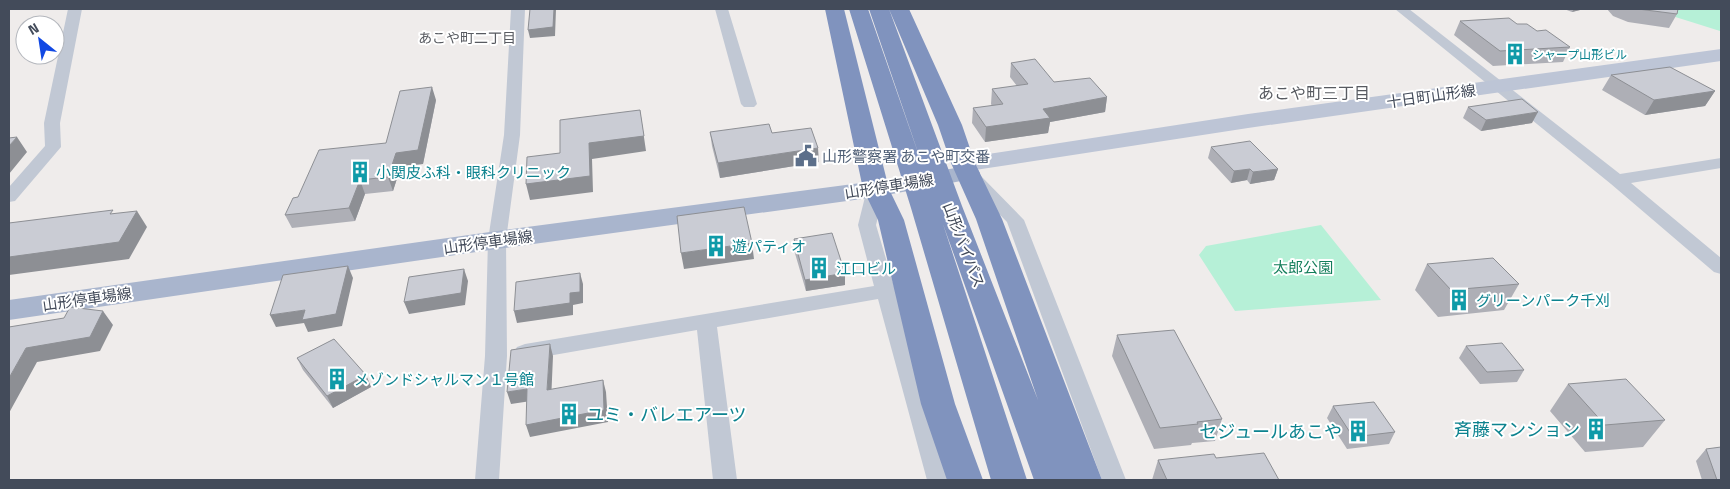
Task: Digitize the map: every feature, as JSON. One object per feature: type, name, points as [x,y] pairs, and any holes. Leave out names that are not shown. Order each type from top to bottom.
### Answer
[{"type":"highway","points":[[834,9],[874,182],[891,220],[938,404],[964,480]]},
{"type":"highway","name":"山形バイパス","points":[[858,9],[914,141]]},
{"type":"highway","name":"山形バイパス","points":[[879,9],[914,141],[936,207],[1009,480]]},
{"type":"highway","points":[[899,9],[950,126],[965,168],[989,219],[1084,480]]},
{"type":"highway","name":"山形バイパス","points":[[936,207],[1052,480]]},
{"type":"main road","name":"十日町山形線","points":[[965,168],[1504,89],[1721,55]]},
{"type":"main road","name":"十日町山形線","points":[[1504,89],[1721,62]]},
{"type":"main road","name":"山形停車場線","points":[[9,293],[498,233],[965,168]]},
{"type":"main road","name":"山形停車場線","points":[[9,310],[498,233]]},
{"type":"street","points":[[9,197],[53,147],[52,123],[76,9]]},
{"type":"street","points":[[487,480],[496,356],[498,233],[512,135],[518,9]]},
{"type":"street","points":[[721,9],[749,104]]},
{"type":"street","points":[[1401,9],[1504,89],[1721,268]]},
{"type":"street","points":[[1616,180],[1721,163]]},
{"type":"street","points":[[965,168],[1015,220],[1029,261],[1114,480]]},
{"type":"street","points":[[874,182],[867,225],[939,480]]},
{"type":"street","points":[[496,356],[887,292]]},
{"type":"street","points":[[706,321],[725,480]]},
{"type":"green space","points":[[1650,9],[1721,9],[1721,31],[1720,31]]},
{"type":"green space","name":"太郎公園","points":[[1321,225],[1381,300],[1235,311],[1199,255],[1206,246]]},
{"type":"building","points":[[530,9],[554,9],[553,27],[528,30]]},
{"type":"building","points":[[1638,9],[1678,9],[1677,14]]},
{"type":"building","points":[[1509,18],[1517,24],[1527,24],[1537,31],[1546,30],[1570,47],[1500,51],[1460,21]]},
{"type":"building","points":[[1035,59],[1054,82],[1090,78],[1107,97],[1043,109],[1050,118],[986,127],[973,108],[1003,104],[992,89],[1028,84],[1011,63]]},
{"type":"building","points":[[1670,67],[1715,91],[1654,100],[1611,75]]},
{"type":"building","points":[[432,87],[418,150],[396,153],[388,177],[360,180],[349,208],[285,215],[293,198],[298,197],[319,150],[386,143],[400,91]]},
{"type":"building","points":[[1522,99],[1538,112],[1486,120],[1468,107]]},
{"type":"building","points":[[640,110],[644,136],[589,143],[590,176],[526,184],[527,157],[560,153],[560,120]]},
{"type":"building","points":[[769,124],[772,133],[811,128],[818,148],[718,163],[710,132]]},
{"type":"building","points":[[17,137],[9,146],[9,138]]},
{"type":"building","points":[[1250,141],[1278,169],[1253,172],[1250,169],[1234,171],[1211,147]]},
{"type":"building","points":[[744,207],[752,243],[681,253],[677,216]]},
{"type":"building","points":[[113,210],[110,214],[137,211],[119,242],[9,257],[9,223]]},
{"type":"building","name":"江口ビル","points":[[832,233],[845,273],[805,280],[794,239]]},
{"type":"building","points":[[1493,258],[1519,284],[1451,290],[1427,264]]},
{"type":"building","points":[[348,266],[336,314],[302,320],[305,310],[270,315],[283,275]]},
{"type":"building","points":[[464,269],[461,293],[404,302],[409,277]]},
{"type":"building","points":[[580,273],[580,292],[570,293],[570,303],[514,311],[516,282]]},
{"type":"building","points":[[70,307],[103,311],[90,337],[26,348],[9,378],[9,327],[64,318]]},
{"type":"building","points":[[1174,330],[1222,419],[1197,422],[1198,424],[1160,428],[1117,335]]},
{"type":"building","name":"メゾンドシャルマン１号館","points":[[334,339],[366,375],[327,396],[297,358]]},
{"type":"building","points":[[1502,343],[1524,370],[1487,372],[1466,346]]},
{"type":"building","points":[[550,344],[547,390],[603,380],[604,410],[526,425],[527,389],[507,392],[511,350]]},
{"type":"building","points":[[1626,379],[1665,420],[1605,425],[1568,384]]},
{"type":"building","points":[[1374,402],[1395,432],[1353,437],[1333,406]]},
{"type":"building","points":[[1721,447],[1721,480],[1717,480],[1706,449]]},
{"type":"building","points":[[1264,453],[1279,480],[1167,480],[1158,460],[1214,454],[1216,458]]},
{"type":"place","name":"シャープ山形ビル","points":[[1515,54]]},
{"type":"place","name":"山形警察署 あこや町交番","points":[[806,156]]},
{"type":"place","name":"小関皮ふ科・眼科クリニック","points":[[360,172]]},
{"type":"place","name":"遊パティオ","points":[[716,246]]},
{"type":"place","name":"江口ビル","points":[[819,268]]},
{"type":"place","name":"グリーンパーク千刈","points":[[1459,300]]},
{"type":"place","name":"メゾンドシャルマン１号館","points":[[337,379]]},
{"type":"place","name":"ユミ・バレエアーツ","points":[[569,414]]},
{"type":"place","name":"斉藤マンション","points":[[1596,429]]},
{"type":"place","name":"セジュールあこや","points":[[1358,431]]},
{"type":"district","name":"あこや町二丁目","points":[[467,37]]},
{"type":"district","name":"あこや町三丁目","points":[[1314,93]]}]
